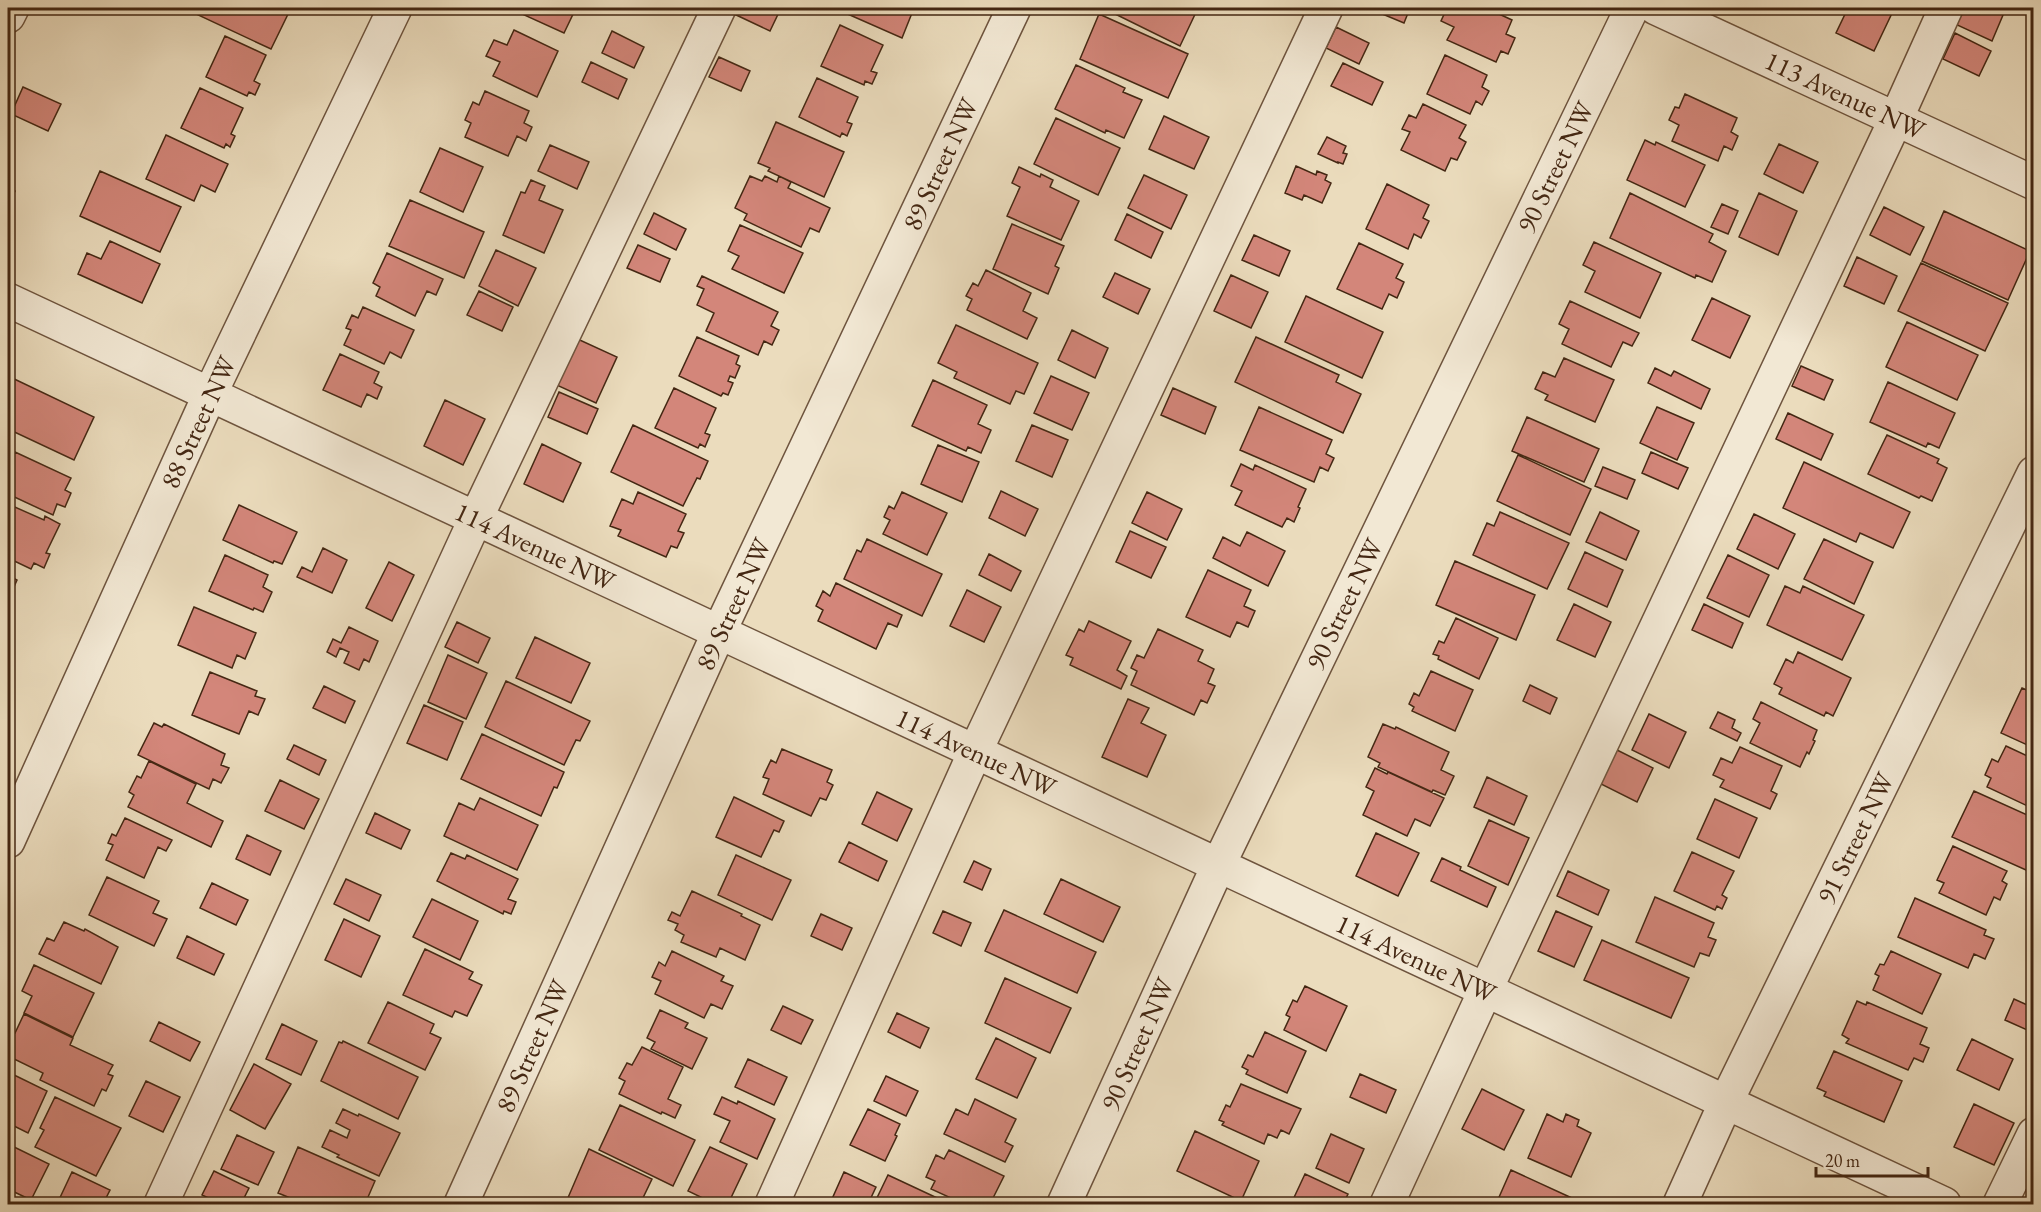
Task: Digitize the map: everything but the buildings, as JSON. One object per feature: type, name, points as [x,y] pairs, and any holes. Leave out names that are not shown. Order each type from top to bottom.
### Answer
[{"type":"street","points":[[8,16],[12,8]]},
{"type":"street","name":"88 Street NW","points":[[8,841],[210,394],[395,8]]},
{"type":"street","points":[[161,1204],[476,518],[719,8]]},
{"type":"street","name":"89 Street NW","points":[[461,1204],[719,632],[1014,8]]},
{"type":"street","points":[[772,1204],[975,752],[1326,8]]},
{"type":"street","name":"90 Street NW","points":[[1064,1204],[1218,866],[1632,8]]},
{"type":"street","name":"113 Avenue NW","points":[[1656,8],[2034,183]]},
{"type":"street","points":[[1387,1204],[1946,8]]},
{"type":"street","name":"114 Avenue NW","points":[[8,300],[1944,1204]]},
{"type":"street","name":"91 Street NW","points":[[1680,1204],[1726,1102],[2034,473]]},
{"type":"street","points":[[2000,1204],[2034,1134]]}]
